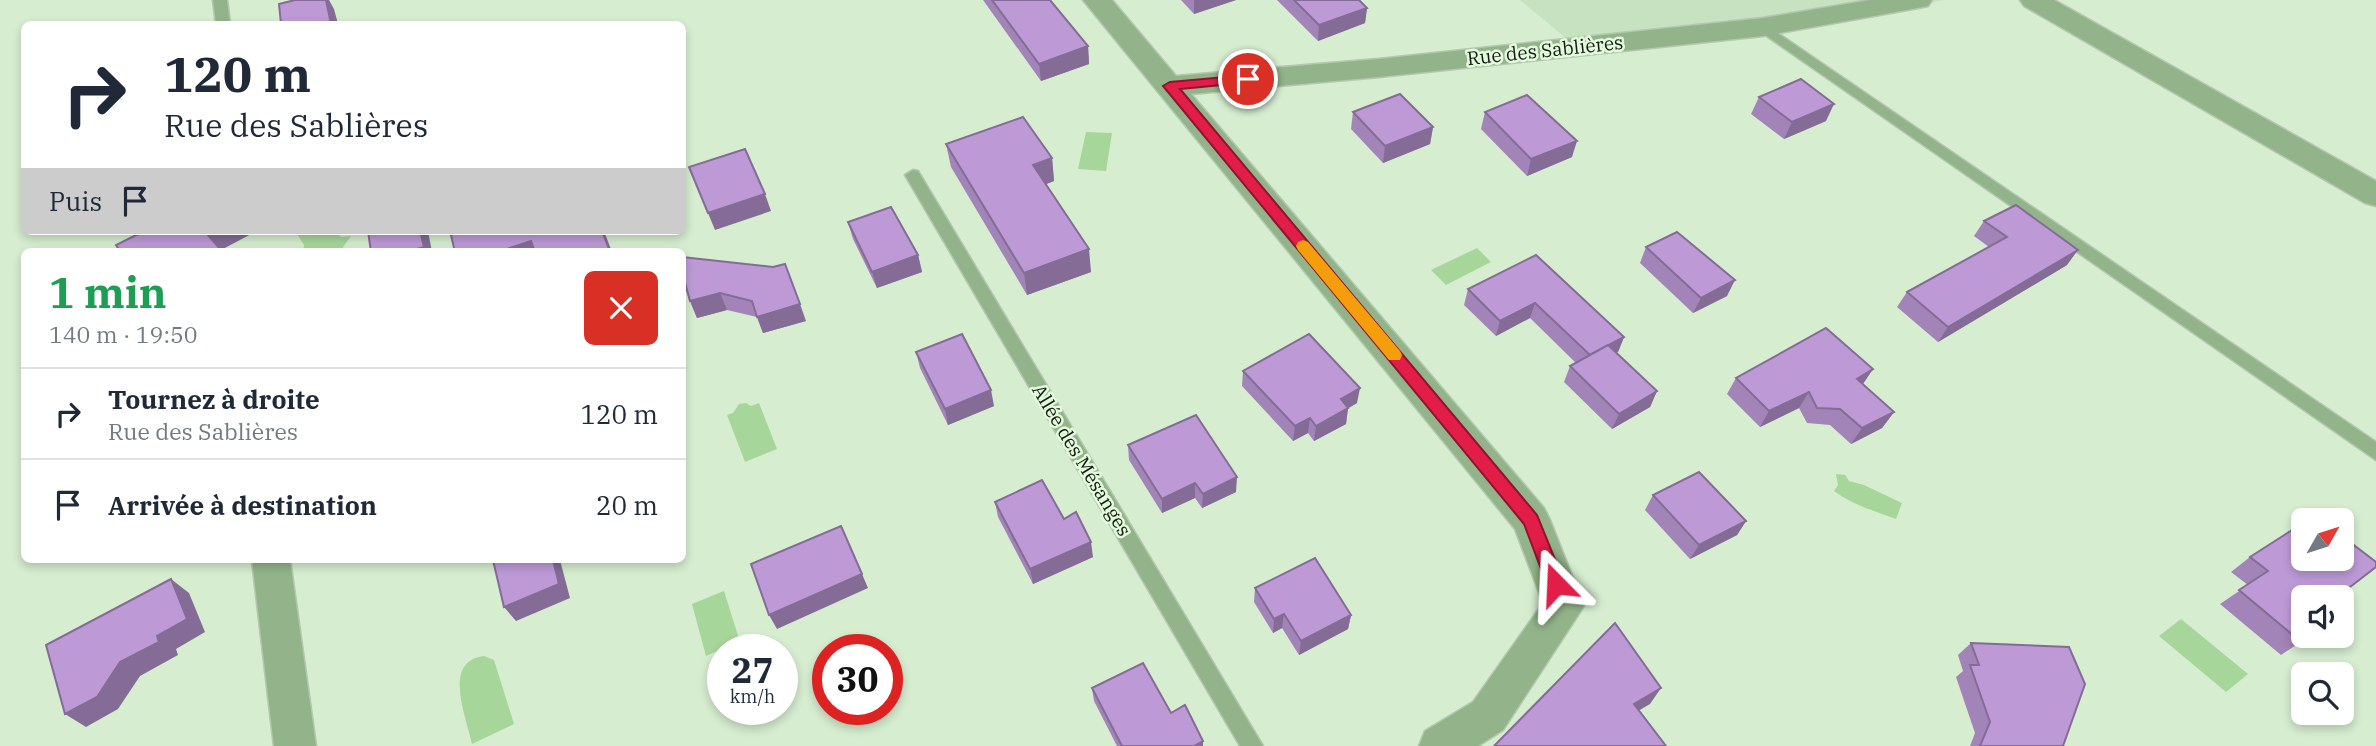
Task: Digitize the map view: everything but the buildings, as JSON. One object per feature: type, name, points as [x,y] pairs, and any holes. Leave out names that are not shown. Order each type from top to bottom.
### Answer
[{"type":"street","points":[[1097,0],[1531,520],[1564,606],[1488,716],[1440,746]]},
{"type":"street","name":"Rue des Sablières","points":[[1170,86],[1379,68],[1763,27],[1918,0]]},
{"type":"street","points":[[2034,0],[2376,195]]},
{"type":"street","points":[[271,563],[295,746]]},
{"type":"lane","points":[[220,0],[223,21]]},
{"type":"lane","points":[[1763,27],[2376,452]]},
{"type":"lane","name":"Allée des Mésanges","points":[[913,175],[1252,746]]},
{"type":"shaded area","points":[[1520,0],[1944,0],[1799,30],[1584,53]]},
{"type":"shaded area","points":[[1086,132],[1112,133],[1106,171],[1078,169]]},
{"type":"shaded area","points":[[298,235],[351,236],[342,248],[304,248]]},
{"type":"shaded area","points":[[1477,248],[1491,262],[1446,285],[1431,270]]},
{"type":"shaded area","points":[[746,403],[751,406],[759,403],[777,449],[745,462],[727,415],[733,413],[739,404]]},
{"type":"shaded area","points":[[1836,474],[1845,475],[1849,481],[1902,503],[1896,519],[1856,504],[1834,491],[1838,485]]},
{"type":"shaded area","points":[[724,591],[737,634],[707,634],[706,656],[692,604]]},
{"type":"shaded area","points":[[2181,619],[2248,674],[2226,692],[2159,636]]},
{"type":"shaded area","points":[[484,656],[494,660],[514,724],[472,744],[462,705],[460,679],[471,660]]},
{"type":"slow traffic","points":[[1303,246],[1394,355]]},
{"type":"route","points":[[1248,79],[1170,86],[1531,520],[1556,584]]}]
